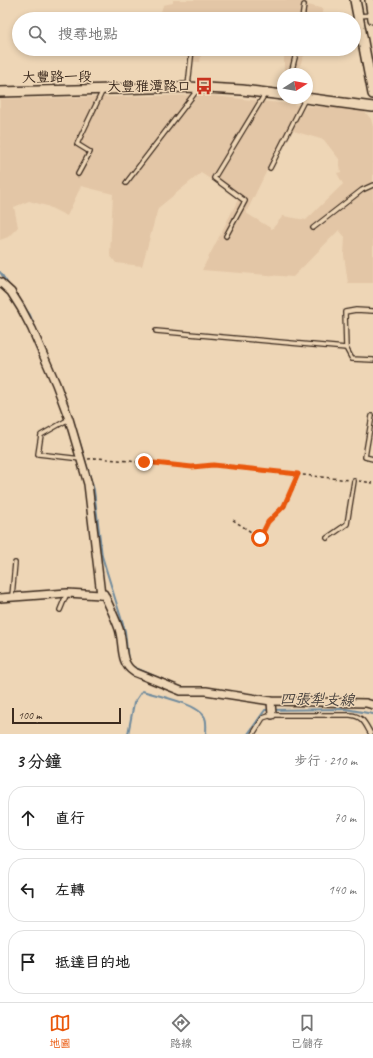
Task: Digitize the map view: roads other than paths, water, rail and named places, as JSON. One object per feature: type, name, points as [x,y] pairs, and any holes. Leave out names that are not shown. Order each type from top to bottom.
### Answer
[{"type":"street","points":[[355,0],[357,12]]},
{"type":"street","points":[[370,0],[373,16]]},
{"type":"street","points":[[361,32],[373,94]]},
{"type":"street","name":"大豐路一段","points":[[0,92],[198,88],[242,90],[277,94]]},
{"type":"street","points":[[313,99],[373,107]]},
{"type":"street","points":[[0,282],[11,292],[32,329],[56,384],[82,459],[88,484],[101,595]]},
{"type":"street","points":[[0,598],[67,593],[104,594],[119,630],[124,660],[128,669],[181,691],[206,691],[271,701],[366,703],[373,705]]},
{"type":"street","points":[[271,701],[272,715]]},
{"type":"lane","points":[[303,12],[304,5]]},
{"type":"lane","points":[[361,16],[373,16]]},
{"type":"lane","points":[[188,88],[191,56]]},
{"type":"lane","points":[[292,68],[295,56]]},
{"type":"lane","points":[[126,183],[198,88]]},
{"type":"lane","points":[[78,174],[90,152],[77,144],[104,89]]},
{"type":"lane","points":[[226,236],[245,201],[214,178],[265,93]]},
{"type":"lane","points":[[270,168],[302,104]]},
{"type":"lane","points":[[313,228],[362,190],[373,185]]},
{"type":"lane","points":[[373,311],[356,310],[345,312],[346,348],[352,359],[373,360]]},
{"type":"lane","points":[[156,331],[346,348]]},
{"type":"lane","points":[[372,416],[365,457],[373,459]]},
{"type":"lane","points":[[69,419],[41,435],[38,454],[82,459]]},
{"type":"lane","points":[[328,538],[347,524],[354,481]]},
{"type":"lane","points":[[12,596],[15,563]]},
{"type":"lane","points":[[60,610],[67,593]]},
{"type":"lane","points":[[253,734],[263,718],[272,715],[357,715],[364,722],[371,734]]},
{"type":"waterway","points":[[0,272],[10,287]]},
{"type":"waterway","points":[[23,305],[30,315],[37,333]]},
{"type":"waterway","points":[[73,420],[94,490],[102,556],[125,631],[128,661]]},
{"type":"waterway","points":[[131,666],[161,679]]},
{"type":"waterway","name":"四張犁支線","points":[[128,734],[134,703],[142,691],[187,704],[195,708],[205,718],[206,734]]},
{"type":"waterway","name":"四張犁支線","points":[[248,734],[265,710],[346,709],[373,714]]},
{"type":"place","name":"大豐雅潭路口","points":[[204,86]]}]
